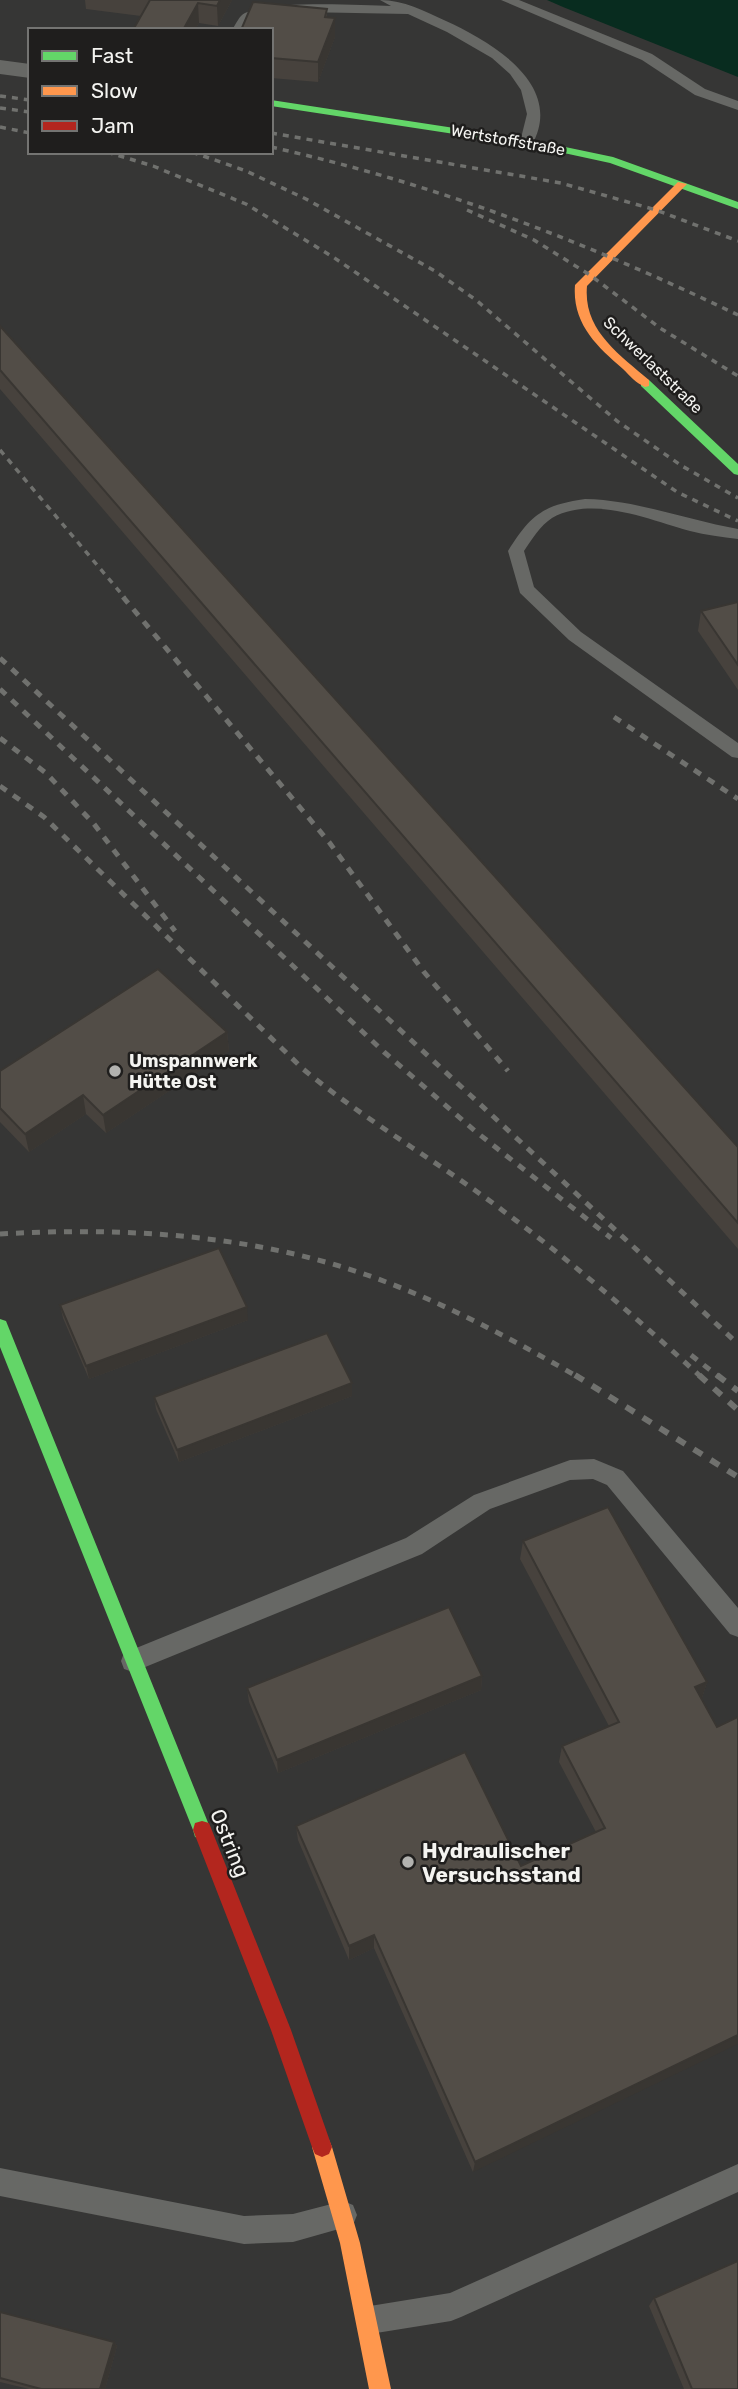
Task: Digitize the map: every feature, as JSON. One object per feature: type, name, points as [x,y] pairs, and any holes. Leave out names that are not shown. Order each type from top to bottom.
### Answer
[{"type":"street","points":[[0,67],[28,71]]},
{"type":"street","name":"Wertstoffstraße","points":[[273,103],[527,142],[613,160],[738,206]]},
{"type":"street","name":"Schwerlaststraße","points":[[682,184],[581,285],[577,298],[580,313],[588,328],[738,471]]},
{"type":"street","name":"Ostring","points":[[0,1325],[289,2045],[343,2215],[370,2320],[380,2389]]},
{"type":"lane","points":[[387,0],[498,54],[527,85],[534,111],[527,142]]},
{"type":"lane","points":[[508,0],[647,57],[701,92],[738,106]]},
{"type":"lane","points":[[240,28],[244,19],[254,12],[410,11]]},
{"type":"lane","points":[[738,534],[688,525],[625,508],[584,505],[551,512],[528,531],[516,551],[526,589],[575,636],[738,752]]},
{"type":"lane","points":[[134,1661],[414,1546],[482,1503],[570,1470],[594,1469],[615,1478],[738,1626]]},
{"type":"lane","points":[[370,2320],[451,2306],[738,2178]]},
{"type":"lane","points":[[0,2182],[244,2230],[293,2228],[343,2215]]},
{"type":"shaded area","points":[[547,0],[738,0],[738,77],[563,7]]},
{"type":"building","points":[[150,0],[220,0],[217,6],[198,3],[184,28],[134,28]]},
{"type":"building","points":[[253,2],[327,9],[325,17],[335,18],[318,62],[273,58],[273,28],[242,28]]},
{"type":"building","points":[[0,326],[738,1147],[738,1223],[0,370]]},
{"type":"building","points":[[738,602],[738,665],[701,611]]},
{"type":"building","name":"Umspannwerk Hütte Ost","points":[[158,969],[227,1032],[103,1115],[83,1095],[25,1134],[0,1108],[0,1071]]},
{"type":"building","points":[[219,1248],[247,1307],[86,1366],[60,1305]]},
{"type":"building","points":[[327,1333],[352,1383],[177,1450],[154,1397]]},
{"type":"building","name":"Hydraulischer Versuchsstand","points":[[608,1507],[707,1682],[695,1687],[717,1727],[738,1717],[738,2035],[475,2162],[374,1935],[349,1946],[296,1826],[465,1752],[521,1866],[605,1828],[562,1746],[619,1722],[523,1541]]},
{"type":"building","points":[[449,1607],[482,1676],[277,1760],[247,1688]]},
{"type":"building","points":[[738,2261],[738,2389],[692,2389],[654,2298]]},
{"type":"building","points":[[0,2312],[114,2342],[100,2389],[41,2389],[0,2378]]},
{"type":"railway","points":[[0,96],[28,100]]},
{"type":"railway","points":[[0,108],[28,112]]},
{"type":"railway","points":[[0,127],[28,133]]},
{"type":"railway","points":[[273,133],[561,183],[656,210],[738,241]]},
{"type":"railway","points":[[273,147],[451,197],[624,263],[738,315]]},
{"type":"railway","points":[[114,154],[153,166],[246,204],[333,257],[677,492],[738,521]]},
{"type":"railway","points":[[198,154],[246,171],[306,199],[435,271],[476,300],[617,421],[682,466],[738,498]]},
{"type":"railway","points":[[467,210],[534,240],[590,275],[660,328],[738,376]]},
{"type":"railway","points":[[0,450],[125,598]]},
{"type":"railway","points":[[123,597],[329,842],[424,972],[508,1071]]},
{"type":"railway","points":[[0,658],[738,1344]]},
{"type":"railway","points":[[0,689],[384,1052],[475,1131],[611,1238]]},
{"type":"railway","points":[[614,717],[738,799]]},
{"type":"railway","points":[[0,738],[46,773],[94,824],[175,931]]},
{"type":"railway","points":[[0,786],[44,817],[303,1069],[528,1230],[604,1291],[701,1377]]},
{"type":"railway","points":[[0,1234],[93,1232],[186,1236],[277,1250],[322,1261],[395,1285],[448,1308],[578,1377]]},
{"type":"railway","points":[[691,1355],[719,1377]]},
{"type":"railway","points":[[575,1375],[738,1477]]},
{"type":"railway","points":[[699,1375],[738,1410]]},
{"type":"railway","points":[[717,1375],[738,1391]]},
{"type":"traffic: fast","points":[[273,103],[527,142],[613,160],[738,206]]},
{"type":"traffic: fast","points":[[645,383],[738,471]]},
{"type":"traffic: fast","points":[[0,1326],[202,1830]]},
{"type":"traffic: slow","points":[[645,383],[610,352],[590,328],[583,315],[581,285],[682,184]]},
{"type":"traffic: slow","points":[[322,2147],[350,2243],[380,2389]]},
{"type":"traffic: jam","points":[[202,1830],[281,2030],[322,2147]]},
{"type":"place","name":"Umspannwerk Hütte Ost","points":[[115,1071]]},
{"type":"place","name":"Hydraulischer Versuchsstand","points":[[408,1862]]}]
